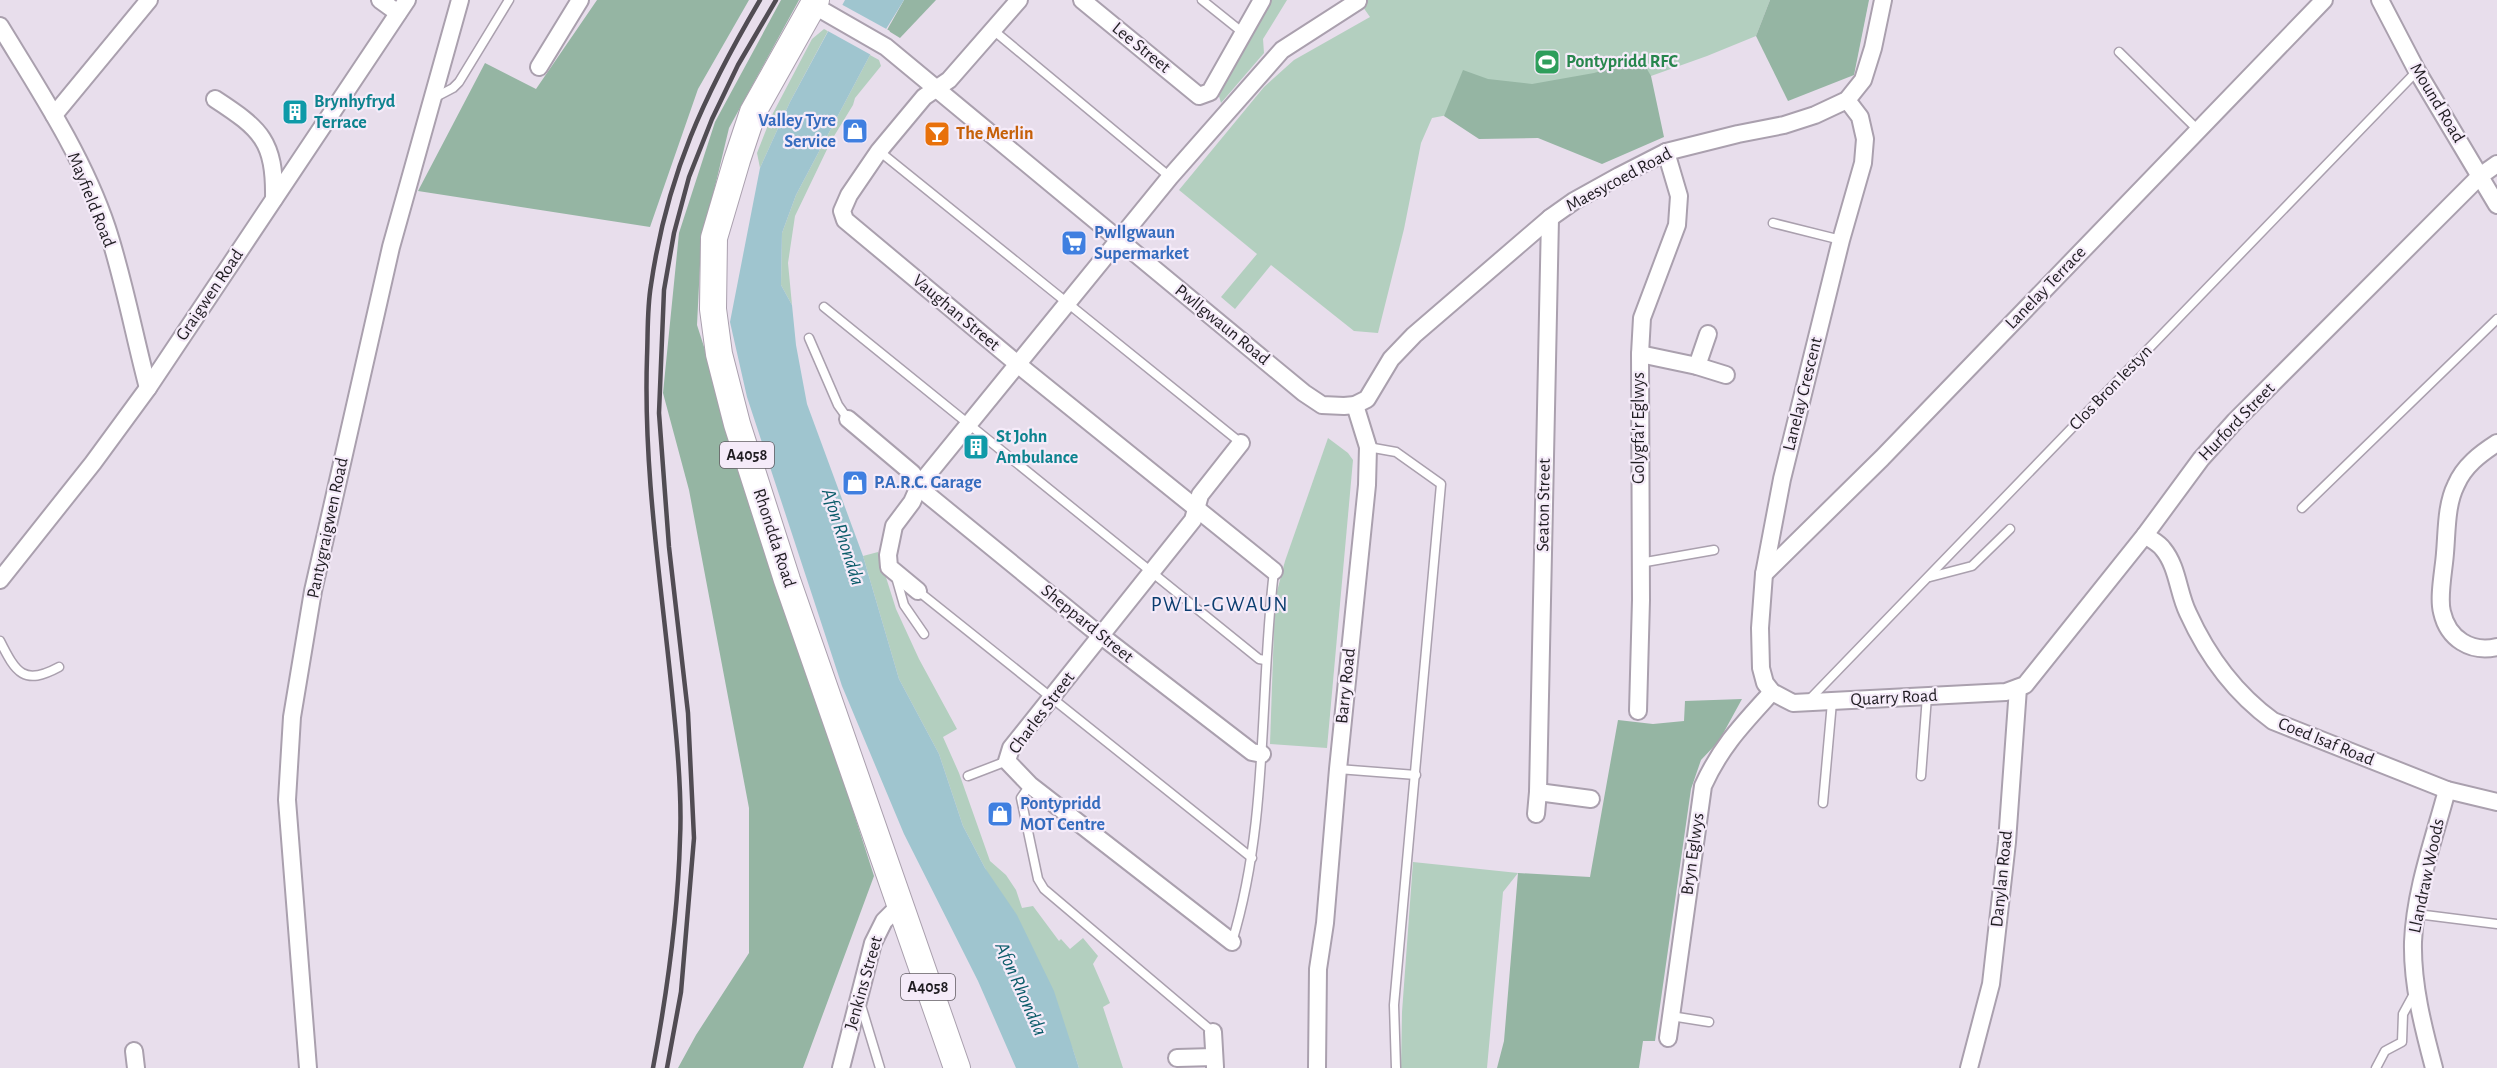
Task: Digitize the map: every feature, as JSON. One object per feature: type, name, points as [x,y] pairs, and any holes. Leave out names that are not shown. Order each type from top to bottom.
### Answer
[{"type":"main road","name":"Rhondda Road","points":[[820,7],[753,112],[736,160],[714,238],[713,309],[719,354],[741,435],[787,580],[900,905]]},
{"type":"main road","name":"A4058","points":[[900,905],[957,1068]]},
{"type":"street","points":[[54,115],[149,0]]},
{"type":"street","points":[[380,0],[403,6]]},
{"type":"street","name":"Pantygraigwen Road","points":[[308,1068],[287,800],[291,717],[313,591],[385,270],[460,0]]},
{"type":"street","points":[[539,67],[580,0]]},
{"type":"street","name":"Vaughan Street","points":[[1019,0],[949,81],[924,97],[879,151],[849,195],[842,212],[845,220],[1018,364],[1274,571]]},
{"type":"street","name":"Lee Street","points":[[1082,0],[1199,96],[1210,92],[1242,32]]},
{"type":"street","points":[[1242,32],[1262,0]]},
{"type":"street","points":[[1848,100],[1863,80],[1873,48],[1883,0]]},
{"type":"street","name":"Lanelay Terrace","points":[[1764,574],[1882,458],[2324,0]]},
{"type":"street","name":"Mound Road","points":[[2380,0],[2417,71],[2497,205]]},
{"type":"street","points":[[918,591],[890,567],[888,555],[894,526],[912,502],[920,484],[1120,242],[1170,177],[1282,50],[1358,1]]},
{"type":"street","name":"Graigwen Road","points":[[0,580],[93,463],[148,388],[403,6]]},
{"type":"street","name":"Pwllgwaun Road","points":[[820,7],[886,47],[1304,393],[1322,405],[1354,405]]},
{"type":"street","name":"Mayfield Road","points":[[0,26],[54,115],[84,172],[106,228],[148,388]]},
{"type":"street","points":[[215,99],[248,121],[262,137],[271,154],[274,199]]},
{"type":"street","name":"Maesycoed Road","points":[[1354,405],[1367,399],[1391,359],[1414,335],[1550,218],[1574,201],[1666,152],[1784,125],[1815,115],[1848,100]]},
{"type":"street","name":"Lanelay Crescent","points":[[1772,692],[1765,683],[1759,653],[1764,574],[1782,479],[1841,240],[1863,163],[1865,139],[1860,117],[1848,100]]},
{"type":"street","name":"Golygfa'r Eglwys","points":[[1638,711],[1640,354],[1642,318],[1677,225],[1679,196],[1666,152]]},
{"type":"street","name":"Hurford Street","points":[[2018,688],[2034,676],[2145,536],[2201,459],[2480,176],[2497,164]]},
{"type":"street","name":"Seaton Street","points":[[1536,814],[1550,218]]},
{"type":"street","points":[[1697,366],[1708,334]]},
{"type":"street","points":[[1640,354],[1697,366],[1726,375]]},
{"type":"street","name":"Barry Road","points":[[1317,1068],[1318,969],[1325,923],[1367,485],[1368,447],[1354,405]]},
{"type":"street","name":"Sheppard Street","points":[[848,419],[912,473],[928,495],[1100,635],[1236,741],[1252,752],[1262,753]]},
{"type":"street","name":"Charles Street","points":[[1232,942],[1030,785],[1007,761],[1011,748],[1193,519],[1200,495],[1240,443]]},
{"type":"street","points":[[2497,443],[2468,465],[2455,486],[2448,514],[2442,611],[2454,635],[2468,646],[2480,649],[2497,647]]},
{"type":"street","name":"Coed Isaf Road","points":[[2145,536],[2163,548],[2173,565],[2187,612],[2203,643],[2250,704],[2273,721],[2292,730],[2447,790],[2497,802]]},
{"type":"street","name":"Quarry Road","points":[[1772,692],[1793,703],[1805,704],[2006,692],[2018,688]]},
{"type":"street","name":"Danylan Road","points":[[1969,1068],[1991,984],[2007,842],[2018,688]]},
{"type":"street","name":"Bryn Eglwys","points":[[1668,1038],[1703,786],[1720,752],[1772,692]]},
{"type":"street","name":"Llandraw Woods","points":[[2434,1068],[2424,1033],[2416,989],[2413,941],[2422,885],[2447,790]]},
{"type":"street","points":[[1538,792],[1591,799]]},
{"type":"street","name":"Jenkins Street","points":[[841,1068],[873,943],[884,921],[900,905]]},
{"type":"street","points":[[1177,1058],[1214,1062],[1214,1032]]},
{"type":"lane","points":[[432,99],[453,88],[459,82],[508,0]]},
{"type":"lane","points":[[1202,0],[1242,32]]},
{"type":"lane","points":[[993,30],[1170,177]]},
{"type":"lane","points":[[2119,52],[2198,130]]},
{"type":"lane","name":"Clos Bron Iestyn","points":[[1805,704],[2417,71]]},
{"type":"lane","points":[[879,151],[1240,443]]},
{"type":"lane","points":[[1773,223],[1841,240]]},
{"type":"lane","points":[[824,307],[1259,659],[1265,660]]},
{"type":"lane","points":[[2302,508],[2497,318]]},
{"type":"lane","points":[[808,338],[838,405],[848,419]]},
{"type":"lane","points":[[1368,447],[1396,452],[1441,484],[1394,1005],[1396,1068]]},
{"type":"lane","points":[[1928,577],[1972,566],[2010,529]]},
{"type":"lane","points":[[1640,563],[1714,550]]},
{"type":"lane","points":[[1232,942],[1242,909],[1252,858],[1262,753],[1265,660],[1274,571]]},
{"type":"lane","points":[[895,573],[904,605],[924,634]]},
{"type":"lane","points":[[918,591],[1252,858]]},
{"type":"lane","points":[[0,640],[9,658],[22,673],[36,677],[59,667]]},
{"type":"lane","points":[[1921,776],[1927,696]]},
{"type":"lane","points":[[1823,803],[1832,702]]},
{"type":"lane","points":[[968,776],[1007,761]]},
{"type":"lane","points":[[1338,769],[1416,775]]},
{"type":"lane","points":[[1030,785],[1021,798],[1038,879],[1044,889],[1214,1032]]},
{"type":"lane","points":[[2417,914],[2497,924]]},
{"type":"lane","points":[[2376,1068],[2385,1051],[2402,1041],[2403,1014],[2416,989]]},
{"type":"lane","points":[[859,998],[880,1068]]},
{"type":"lane","points":[[1671,1016],[1709,1022]]},
{"type":"green space","points":[[597,0],[749,0],[698,89],[650,227],[418,191],[485,63],[536,89]]},
{"type":"green space","points":[[781,0],[799,0],[729,128],[701,245],[697,325],[874,876],[803,1068],[678,1068],[696,1035],[749,953],[749,808],[689,490],[663,393],[679,233],[715,122]]},
{"type":"green space","points":[[904,0],[936,0],[900,38],[887,30]]},
{"type":"green space","points":[[1269,0],[1287,0],[1263,39],[1264,53],[1221,103],[1219,96]]},
{"type":"green space","points":[[1358,0],[1770,0],[1756,36],[1651,76],[1432,118],[1421,143],[1404,229],[1378,333],[1354,331],[1271,265],[1235,309],[1221,297],[1257,254],[1179,190],[1264,87],[1294,60],[1370,17]]},
{"type":"green space","points":[[1770,0],[1869,0],[1854,75],[1788,101],[1756,36]]},
{"type":"green space","points":[[824,29],[828,31],[790,102],[760,168],[757,153],[772,115],[812,39]]},
{"type":"green space","points":[[870,55],[879,60],[881,66],[855,98],[831,141],[795,216],[788,263],[792,305],[781,285],[782,233],[796,195]]},
{"type":"green space","points":[[1641,59],[1651,76],[1664,137],[1602,164],[1538,138],[1479,139],[1444,116],[1463,70],[1488,79],[1532,84],[1594,73]]},
{"type":"green space","points":[[1328,438],[1348,453],[1353,460],[1327,748],[1270,744],[1275,599],[1285,561]]},
{"type":"green space","points":[[878,552],[896,609],[919,659],[957,729],[943,737],[959,773],[990,861],[1006,875],[1016,890],[1022,908],[1033,906],[1059,941],[1061,939],[1070,949],[1083,938],[1098,956],[1093,964],[1110,1003],[1103,1007],[1123,1068],[1079,1068],[1073,1050],[963,826],[939,754],[899,679],[863,556]]},
{"type":"green space","points":[[1742,699],[1719,741],[1701,760],[1691,789],[1655,1041],[1643,1041],[1639,1068],[1497,1068],[1504,1041],[1518,873],[1590,877],[1618,720],[1653,724],[1684,721],[1685,701]]},
{"type":"green space","points":[[1413,862],[1518,873],[1503,892],[1487,1068],[1401,1068],[1402,1012]]},
{"type":"water","name":"Afon Rhondda","points":[[845,0],[904,0],[870,55],[796,195],[782,233],[781,285],[792,305],[796,345],[807,404],[863,556],[899,679],[939,754],[963,826],[985,868],[1017,915],[1054,991],[1079,1068],[1016,1068],[978,981],[904,834],[842,686],[747,397],[730,322],[760,168],[790,102]]},
{"type":"pier","points":[[839,3],[890,31],[873,56],[826,30]]},
{"type":"railway","points":[[653,1068],[674,926],[679,868],[680,808],[677,744],[648,446],[649,303],[658,245],[667,207],[690,137],[722,69],[760,0]]},
{"type":"railway","points":[[667,1068],[681,992],[694,838],[688,713],[669,547],[659,413],[664,290],[674,233],[689,177],[712,119],[738,65],[776,0]]},
{"type":"place","name":"Pontypridd RFC","points":[[1547,62]]},
{"type":"place","name":"Brynhyfryd Terrace","points":[[295,112]]},
{"type":"place","name":"Valley Tyre Service","points":[[855,131]]},
{"type":"place","name":"The Merlin","points":[[937,134]]},
{"type":"place","name":"Pwllgwaun Supermarket","points":[[1074,243]]},
{"type":"place","name":"St John Ambulance","points":[[976,447]]},
{"type":"place","name":"P.A.R.C. Garage","points":[[855,483]]},
{"type":"place","name":"Pontypridd MOT Centre","points":[[1000,814]]},
{"type":"district","name":"PWLL-GWAUN","points":[[1220,604]]}]
